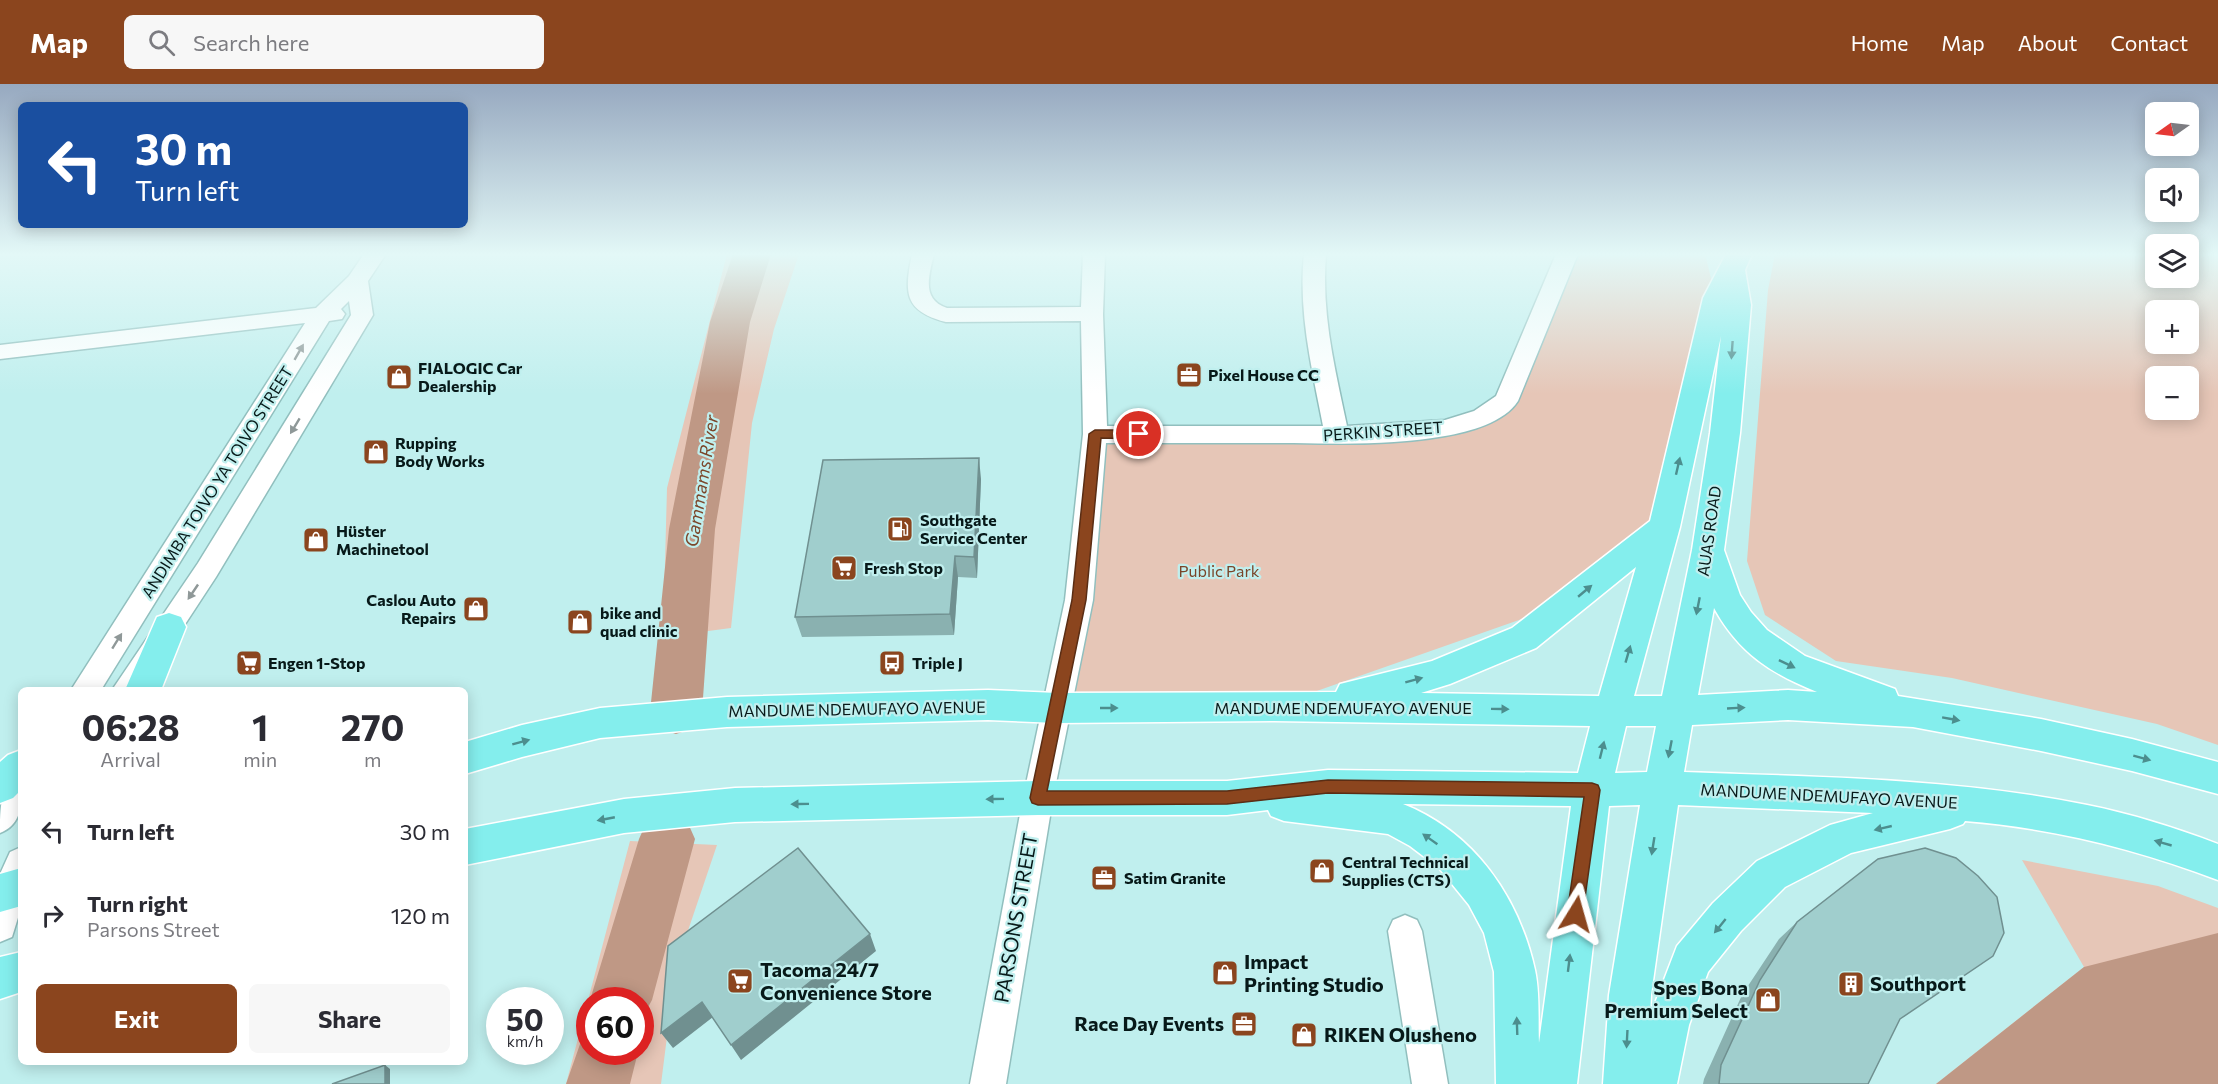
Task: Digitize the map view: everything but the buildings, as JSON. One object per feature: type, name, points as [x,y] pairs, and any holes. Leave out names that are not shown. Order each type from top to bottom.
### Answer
[{"type":"main road","name":"AUAS ROAD","points":[[1555,1084],[1592,790],[1664,527],[1715,301]]},
{"type":"main road","name":"AUAS ROAD","points":[[1625,1084],[1630,995],[1662,788],[1708,550],[1725,433],[1738,301]]},
{"type":"main road","points":[[1274,706],[1376,691],[1438,674],[1483,657],[1524,638],[1664,527]]},
{"type":"main road","points":[[1708,550],[1726,600],[1740,623],[1778,660],[1913,712]]},
{"type":"main road","points":[[144,687],[169,627]]},
{"type":"main road","name":"MANDUME NDEMUFAYO AVENUE","points":[[468,757],[522,741],[600,723],[712,713],[988,705],[1058,708],[1274,706],[1612,711],[1677,711],[1788,705],[1913,712],[2041,735],[2132,755],[2218,778]]},
{"type":"main road","points":[[0,786],[18,769]]},
{"type":"main road","name":"MANDUME NDEMUFAYO AVENUE","points":[[468,846],[624,816],[735,805],[1038,798],[1227,798],[1328,787],[1592,790],[1662,788],[1872,796],[1981,805],[2088,822],[2175,846],[2218,862]]},
{"type":"main road","points":[[1227,798],[1393,818],[1424,834],[1453,855],[1483,892],[1503,927],[1515,972],[1518,1084]]},
{"type":"main road","points":[[1655,1084],[1668,1025],[1692,960],[1727,917],[1771,874],[1844,837],[1981,805]]},
{"type":"main road","points":[[0,978],[18,973]]},
{"type":"street","name":"ANDIMBA TOIVO YA TOIVO STREET","points":[[87,687],[282,381],[322,314],[336,301]]},
{"type":"street","points":[[128,687],[207,570],[362,315],[360,301]]},
{"type":"street","points":[[921,301],[922,305],[931,312],[946,315],[1092,314]]},
{"type":"street","name":"PARSONS STREET","points":[[988,1084],[1038,798],[1079,600],[1095,434],[1092,301]]},
{"type":"street","points":[[1313,301],[1337,435]]},
{"type":"street","name":"PERKIN STREET","points":[[1095,434],[1337,435],[1446,428],[1482,417],[1506,401],[1548,301]]},
{"type":"street","points":[[0,352],[322,314],[362,315]]},
{"type":"street","points":[[0,819],[18,791]]},
{"type":"street","points":[[1406,931],[1430,1084]]},
{"type":"green space","points":[[715,301],[783,301],[774,329],[752,423],[731,628],[663,637],[667,488]]},
{"type":"green space","name":"Public Park","points":[[1548,301],[1715,301],[1664,527],[1596,582],[1519,620],[1274,706],[1057,708],[1095,434],[1446,428],[1506,401]]},
{"type":"green space","points":[[1767,301],[2145,301],[2145,354],[2199,354],[2199,301],[2218,301],[2218,745],[2157,724],[1952,678],[1836,661],[1765,615],[1747,561]]},
{"type":"green space","points":[[630,841],[717,845],[676,966],[661,1084],[566,1084],[576,1046],[576,1065],[654,1065],[654,987],[592,987]]},
{"type":"green space","points":[[2022,860],[2158,886],[2218,908],[2218,1084],[1936,1084],[2084,967]]},
{"type":"shaded area","points":[[2218,933],[2218,1084],[1936,1084],[2084,967]]},
{"type":"waterway","name":"Gammams River","points":[[676,712],[692,529],[730,322],[737,301]]},
{"type":"waterway","name":"Gammams River","points":[[625,987],[667,839]]},
{"type":"waterway","name":"Gammams River","points":[[598,1084],[603,1065]]},
{"type":"place","name":"Pixel House CC","points":[[1189,375]]},
{"type":"place","name":"FIALOGIC Car Dealership","points":[[399,377]]},
{"type":"place","name":"Rupping Body Works","points":[[376,452]]},
{"type":"place","name":"Southgate Service Center","points":[[900,529]]},
{"type":"place","name":"Hüster Machinetool","points":[[316,540]]},
{"type":"place","name":"Fresh Stop","points":[[844,568]]},
{"type":"place","name":"Caslou Auto Repairs","points":[[476,609]]},
{"type":"place","name":"bike and quad clinic","points":[[580,622]]},
{"type":"place","name":"Engen 1-Stop","points":[[249,663]]},
{"type":"place","name":"Triple J","points":[[892,663]]},
{"type":"place","name":"Central Technical Supplies (CTS)","points":[[1322,871]]},
{"type":"place","name":"Satim Granite","points":[[1104,878]]},
{"type":"place","name":"Impact Printing Studio","points":[[1225,973]]},
{"type":"place","name":"Tacoma 24/7 Convenience Store","points":[[740,981]]},
{"type":"place","name":"Southport","points":[[1851,984]]},
{"type":"place","name":"Spes Bona Premium Select","points":[[1768,1000]]},
{"type":"place","name":"Race Day Events","points":[[1244,1024]]},
{"type":"place","name":"RIKEN Olusheno","points":[[1304,1035]]},
{"type":"route","points":[[1139,434],[1095,434],[1079,600],[1038,798],[1227,798],[1328,787],[1592,790],[1576,914]]}]
